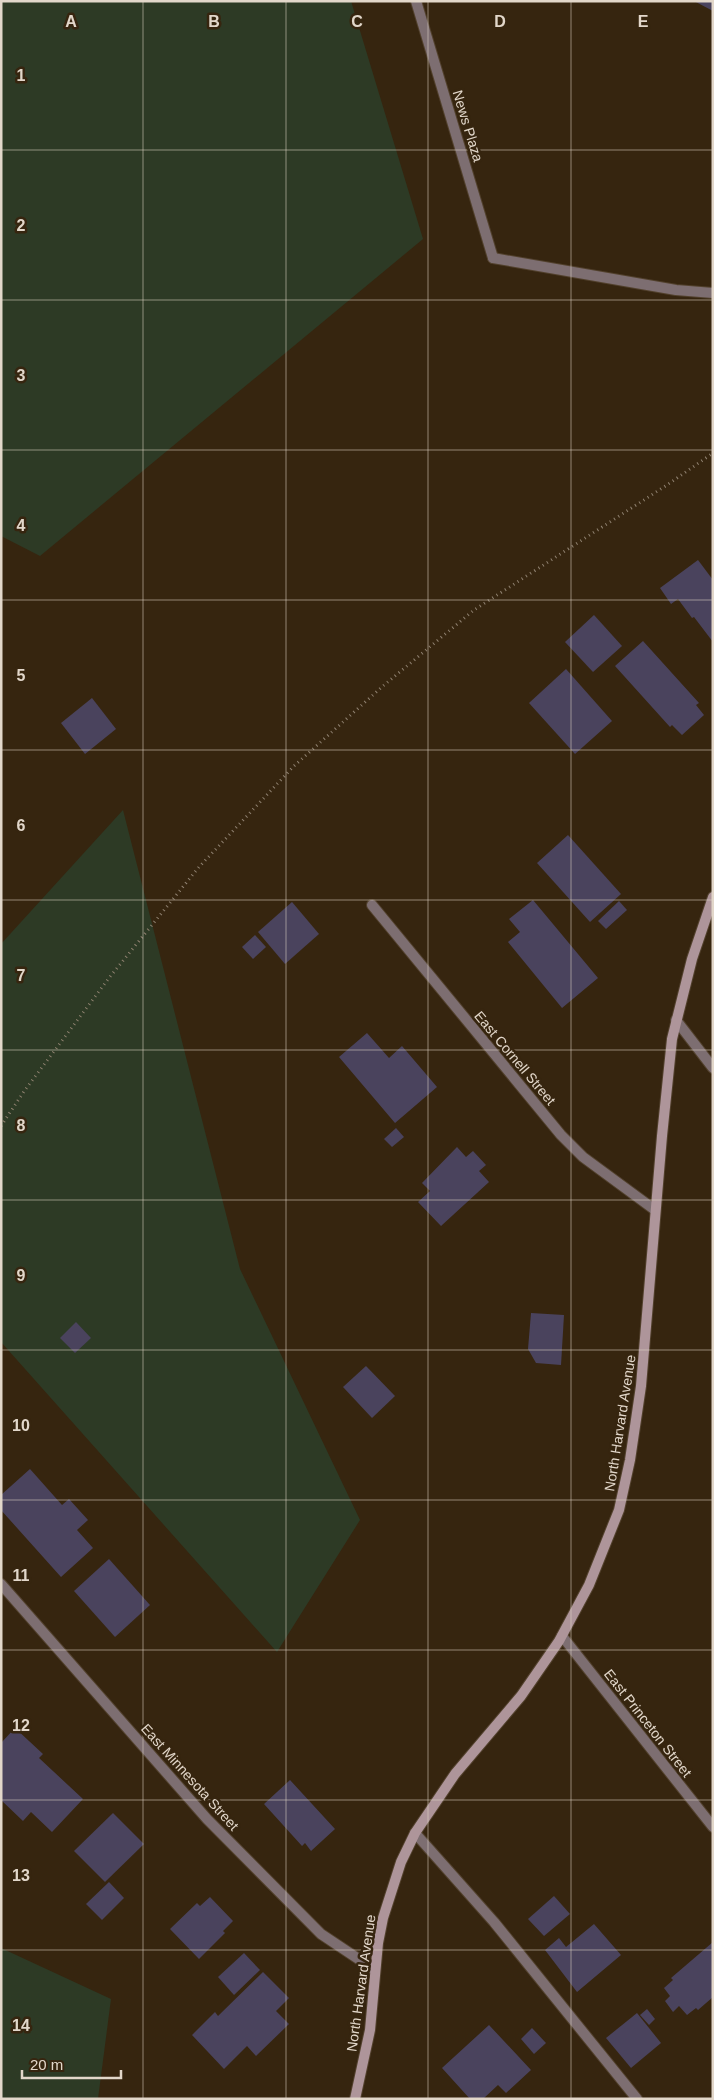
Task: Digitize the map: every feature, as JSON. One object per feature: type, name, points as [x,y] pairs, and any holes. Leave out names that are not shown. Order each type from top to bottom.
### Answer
[{"type":"street","name":"News Plaza","points":[[416,1],[493,258],[676,290],[713,293]]},
{"type":"street","name":"North Harvard Avenue","points":[[355,2099],[370,2030],[374,1970],[383,1918],[401,1862],[415,1833],[466,1758],[521,1696],[562,1636],[592,1579],[612,1530],[623,1495],[641,1386],[655,1210],[670,1057],[676,1020],[692,959],[713,897]]},
{"type":"street","name":"East Cornell Street","points":[[372,905],[561,1135],[583,1157],[655,1210]]},
{"type":"street","points":[[676,1020],[713,1068]]},
{"type":"street","name":"East Minnesota Street","points":[[1,1584],[207,1819],[320,1934],[374,1970]]},
{"type":"street","name":"East Princeton Street","points":[[562,1636],[713,1827]]},
{"type":"street","points":[[415,1833],[494,1922],[636,2099]]},
{"type":"path","points":[[1,1126],[25,1090],[109,978],[199,867],[294,766],[383,686],[474,610],[713,453]]},
{"type":"green space","points":[[1,1],[351,1],[423,239],[40,556],[1,536]]},
{"type":"green space","points":[[123,810],[240,1269],[360,1520],[277,1652],[1,1342],[1,944]]},
{"type":"green space","points":[[1,1948],[111,1999],[98,2099],[1,2099]]},
{"type":"building","points":[[694,1],[713,1],[713,11]]},
{"type":"building","points":[[698,560],[713,580],[713,642],[678,599],[671,604],[660,588]]},
{"type":"building","points":[[594,615],[622,646],[593,672],[565,642]]},
{"type":"building","points":[[643,641],[699,703],[696,705],[704,715],[682,735],[672,725],[670,727],[615,666]]},
{"type":"building","points":[[566,669],[612,721],[575,754],[529,703]]},
{"type":"building","points":[[92,698],[116,729],[85,754],[61,723]]},
{"type":"building","points":[[568,835],[621,894],[590,922],[537,863]]},
{"type":"building","points":[[533,900],[598,978],[562,1008],[508,942],[520,932],[509,919]]},
{"type":"building","points":[[619,901],[627,910],[606,929],[598,921]]},
{"type":"building","points":[[292,902],[319,934],[285,964],[258,932]]},
{"type":"building","points":[[255,935],[266,947],[253,959],[242,947]]},
{"type":"building","points":[[367,1033],[389,1058],[402,1046],[437,1087],[395,1123],[339,1057]]},
{"type":"building","points":[[396,1128],[404,1137],[392,1147],[384,1139]]},
{"type":"building","points":[[457,1147],[466,1157],[473,1151],[486,1165],[479,1171],[489,1182],[441,1226],[418,1202],[430,1191],[422,1183]]},
{"type":"building","points":[[531,1313],[564,1315],[561,1365],[536,1363],[528,1349]]},
{"type":"building","points":[[76,1322],[91,1338],[75,1353],[60,1338]]},
{"type":"building","points":[[366,1366],[395,1396],[372,1418],[343,1387]]},
{"type":"building","points":[[30,1469],[62,1505],[69,1499],[88,1520],[77,1530],[93,1548],[61,1577],[1,1510],[1,1495]]},
{"type":"building","points":[[109,1559],[150,1605],[115,1637],[74,1591]]},
{"type":"building","points":[[15,1728],[43,1754],[39,1758],[83,1799],[52,1832],[31,1812],[23,1821],[1,1800],[1,1743]]},
{"type":"building","points":[[290,1780],[335,1829],[311,1851],[305,1843],[302,1846],[264,1804]]},
{"type":"building","points":[[113,1813],[144,1844],[105,1882],[74,1851]]},
{"type":"building","points":[[109,1882],[124,1898],[102,1920],[86,1904]]},
{"type":"building","points":[[554,1896],[570,1914],[544,1936],[528,1919]]},
{"type":"building","points":[[210,1897],[233,1921],[223,1931],[225,1933],[199,1959],[170,1929],[197,1903],[200,1906]]},
{"type":"building","points":[[594,1924],[621,1955],[577,1992],[545,1950],[559,1938],[566,1947]]},
{"type":"building","points":[[713,1942],[713,1997],[698,2010],[696,2008],[687,2015],[679,2006],[673,2012],[665,2001],[670,1996],[664,1988],[673,1980],[671,1978]]},
{"type":"building","points":[[244,1953],[260,1970],[234,1995],[218,1977]]},
{"type":"building","points":[[263,1972],[289,1998],[276,2011],[289,2024],[256,2056],[247,2046],[224,2069],[192,2035],[215,2012],[218,2016]]},
{"type":"building","points":[[647,2009],[655,2019],[649,2025],[640,2015]]},
{"type":"building","points":[[637,2013],[661,2043],[631,2068],[606,2038]]},
{"type":"building","points":[[489,2025],[531,2070],[506,2093],[498,2085],[483,2099],[470,2099],[442,2068]]},
{"type":"building","points":[[532,2028],[546,2043],[534,2054],[521,2039]]}]
